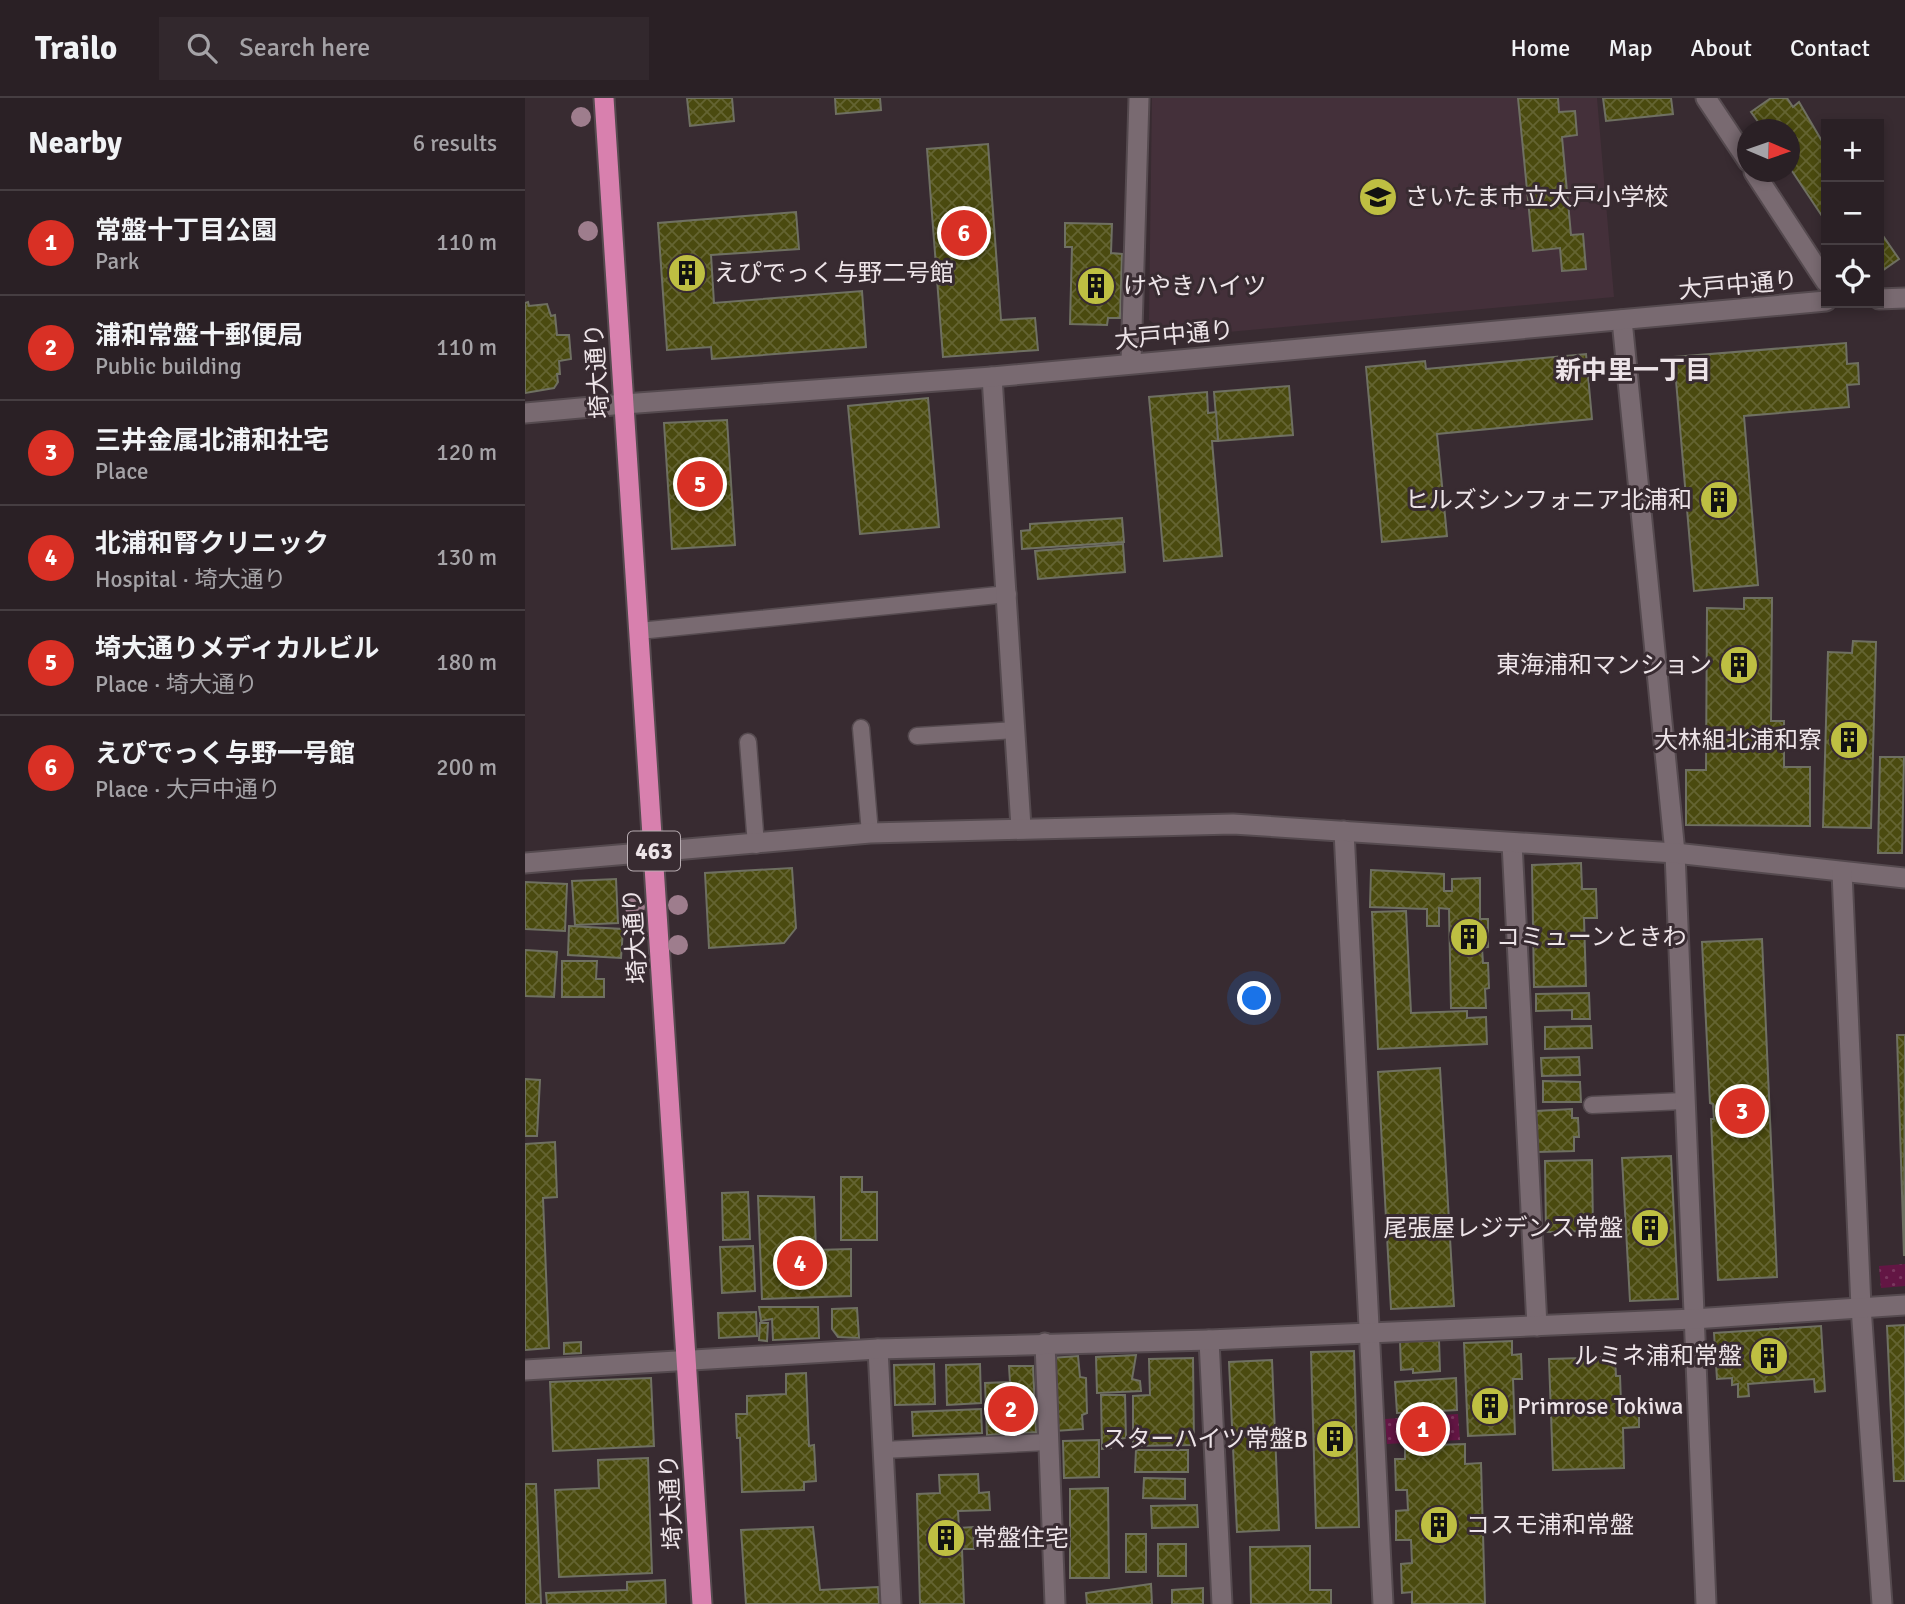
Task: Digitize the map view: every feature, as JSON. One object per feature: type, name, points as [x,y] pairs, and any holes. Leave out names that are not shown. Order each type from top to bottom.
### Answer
[{"type":"highway","name":"埼大通り","points":[[604,98],[702,1604]]},
{"type":"street","points":[[1131,363],[1139,98]]},
{"type":"street","points":[[1706,98],[1737,144]]},
{"type":"street","points":[[1761,182],[1821,274]]},
{"type":"street","points":[[1884,299],[1905,298]]},
{"type":"street","name":"大戸中通り","points":[[525,413],[992,377],[1821,301]]},
{"type":"street","points":[[1622,320],[1675,853],[1706,1604]]},
{"type":"street","points":[[992,377],[1021,827]]},
{"type":"street","points":[[525,863],[870,833],[1021,827],[1233,824],[1675,853],[1905,878]]},
{"type":"street","points":[[1344,831],[1383,1604]]},
{"type":"street","points":[[1511,843],[1537,1326]]},
{"type":"street","points":[[1842,872],[1861,1307],[1881,1604]]},
{"type":"street","points":[[525,1370],[688,1363],[878,1349],[1209,1340],[1537,1326],[1905,1305]]},
{"type":"street","points":[[1209,1340],[1221,1604]]},
{"type":"street","points":[[1045,1343],[1055,1604]]},
{"type":"street","points":[[878,1349],[891,1604]]},
{"type":"lane","points":[[639,631],[1008,594]]},
{"type":"lane","points":[[861,728],[870,833]]},
{"type":"lane","points":[[917,736],[1016,730]]},
{"type":"lane","points":[[748,742],[756,845]]},
{"type":"lane","points":[[1592,1105],[1684,1101]]},
{"type":"lane","points":[[883,1450],[1048,1442]]},
{"type":"shaded area","name":"さいたま市立大戸小学校","points":[[1152,98],[1597,98],[1614,297],[1173,337],[1149,320]]},
{"type":"shaded area","points":[[1905,1264],[1905,1286],[1881,1288],[1879,1266]]},
{"type":"shaded area","points":[[1458,1414],[1460,1440],[1387,1444],[1385,1419]]},
{"type":"building","points":[[687,98],[732,98],[734,121],[690,126]]},
{"type":"building","points":[[835,98],[880,98],[881,110],[836,114]]},
{"type":"building","points":[[1518,98],[1558,98],[1559,112],[1575,111],[1577,135],[1562,137],[1571,235],[1583,234],[1586,269],[1562,271],[1560,248],[1533,251]]},
{"type":"building","points":[[1603,98],[1671,98],[1673,114],[1606,121]]},
{"type":"building","points":[[1771,98],[1787,98],[1793,107],[1799,102],[1821,139],[1821,214],[1799,182],[1800,119],[1756,119],[1751,112]]},
{"type":"building","points":[[988,144],[1001,320],[1035,318],[1038,350],[943,357],[927,149]]},
{"type":"building","name":"えぴでっく与野二号館","points":[[796,212],[799,249],[711,255],[714,303],[862,291],[866,347],[712,359],[711,347],[667,350],[658,223]]},
{"type":"building","name":"けやきハイツ","points":[[1065,223],[1112,224],[1111,253],[1122,254],[1120,318],[1108,318],[1107,325],[1070,324],[1072,247],[1065,247]]},
{"type":"building","points":[[1884,237],[1899,259],[1884,270]]},
{"type":"building","points":[[528,302],[529,306],[547,304],[551,316],[555,315],[557,335],[569,335],[571,359],[559,361],[560,374],[557,374],[558,382],[554,388],[525,393],[525,303]]},
{"type":"building","name":"ヒルズシンフォニア北浦和","points":[[1846,343],[1847,364],[1858,363],[1859,384],[1847,385],[1849,407],[1744,416],[1758,585],[1694,591],[1674,357]]},
{"type":"building","points":[[1586,354],[1592,419],[1437,434],[1447,536],[1382,542],[1366,367],[1425,361],[1426,369]]},
{"type":"building","points":[[1289,386],[1293,435],[1218,441],[1214,392]]},
{"type":"building","points":[[1207,392],[1208,413],[1216,412],[1218,441],[1212,441],[1222,556],[1164,561],[1149,397]]},
{"type":"building","points":[[928,398],[939,527],[860,534],[848,406]]},
{"type":"building","points":[[727,420],[735,545],[672,549],[664,423]]},
{"type":"building","points":[[1122,518],[1124,542],[1022,549],[1021,531],[1030,530],[1030,524]]},
{"type":"building","points":[[1123,544],[1125,572],[1038,579],[1035,551]]},
{"type":"building","name":"東海浦和マンション","points":[[1744,598],[1772,598],[1771,721],[1784,721],[1784,767],[1810,767],[1810,826],[1686,825],[1686,770],[1706,770],[1707,608],[1744,609]]},
{"type":"building","name":"大林組北浦和寮","points":[[1853,641],[1876,642],[1871,828],[1823,827],[1828,652],[1852,653]]},
{"type":"building","points":[[1880,757],[1904,757],[1902,853],[1878,853]]},
{"type":"building","points":[[1581,863],[1582,889],[1596,889],[1597,918],[1584,918],[1586,986],[1534,987],[1532,865]]},
{"type":"building","points":[[792,868],[796,928],[784,943],[709,948],[705,873]]},
{"type":"building","name":"コミューンときわ","points":[[1371,870],[1444,874],[1444,891],[1452,891],[1452,879],[1480,878],[1480,919],[1488,919],[1488,947],[1482,948],[1483,963],[1488,963],[1489,988],[1485,989],[1486,1008],[1451,1008],[1449,909],[1439,908],[1439,926],[1427,926],[1427,909],[1370,907]]},
{"type":"building","points":[[616,879],[618,923],[575,925],[572,881]]},
{"type":"building","points":[[525,882],[567,884],[565,931],[525,929]]},
{"type":"building","name":"コミューンときわ","points":[[1406,911],[1411,1013],[1467,1011],[1467,1018],[1486,1017],[1487,1044],[1378,1049],[1372,912]]},
{"type":"building","points":[[569,926],[623,929],[621,958],[568,955]]},
{"type":"building","points":[[1762,939],[1777,1277],[1718,1280],[1711,1119],[1714,1119],[1713,1104],[1710,1103],[1702,942]]},
{"type":"building","points":[[525,950],[557,952],[554,997],[525,996]]},
{"type":"building","points":[[562,961],[597,961],[596,979],[604,979],[604,997],[562,997]]},
{"type":"building","points":[[1589,993],[1590,1019],[1572,1019],[1572,1010],[1536,1011],[1536,994]]},
{"type":"building","points":[[1591,1026],[1592,1048],[1545,1049],[1545,1027]]},
{"type":"building","points":[[1897,1035],[1905,1035],[1904,1256]]},
{"type":"building","points":[[1579,1057],[1580,1075],[1542,1076],[1541,1058]]},
{"type":"building","points":[[1440,1068],[1454,1306],[1391,1309],[1378,1072]]},
{"type":"building","points":[[525,1079],[540,1080],[537,1136],[525,1136]]},
{"type":"building","points":[[1543,1081],[1580,1082],[1581,1102],[1543,1102]]},
{"type":"building","points":[[1572,1109],[1572,1118],[1578,1118],[1579,1137],[1574,1137],[1574,1151],[1537,1152],[1536,1111]]},
{"type":"building","points":[[555,1142],[557,1197],[543,1198],[549,1348],[525,1350],[525,1144]]},
{"type":"building","name":"尾張屋レジデンス常盤","points":[[1671,1156],[1678,1299],[1630,1301],[1622,1158]]},
{"type":"building","points":[[1592,1160],[1593,1231],[1546,1232],[1545,1161]]},
{"type":"building","points":[[841,1177],[862,1177],[862,1192],[877,1192],[877,1240],[841,1240]]},
{"type":"building","points":[[748,1192],[750,1239],[723,1240],[722,1193]]},
{"type":"building","points":[[758,1196],[814,1197],[816,1250],[851,1249],[851,1296],[762,1299]]},
{"type":"building","points":[[753,1246],[755,1291],[722,1293],[720,1247]]},
{"type":"building","points":[[759,1307],[818,1307],[819,1338],[773,1340],[772,1319],[761,1321]]},
{"type":"building","points":[[857,1308],[859,1338],[838,1337],[832,1329],[832,1309]]},
{"type":"building","points":[[756,1312],[757,1336],[719,1338],[718,1313]]},
{"type":"building","points":[[760,1323],[768,1323],[767,1341],[759,1340]]},
{"type":"building","points":[[1905,1325],[1905,1481],[1894,1481],[1887,1326]]},
{"type":"building","name":"ルミネ浦和常盤","points":[[1821,1326],[1825,1391],[1815,1392],[1814,1379],[1748,1384],[1749,1396],[1738,1397],[1738,1384],[1732,1385],[1732,1378],[1717,1379],[1714,1333]]},
{"type":"building","points":[[1439,1340],[1440,1371],[1413,1373],[1413,1369],[1401,1370],[1400,1341]]},
{"type":"building","name":"Primrose Tokiwa","points":[[1512,1341],[1512,1355],[1521,1354],[1522,1379],[1513,1379],[1515,1434],[1468,1436],[1464,1343]]},
{"type":"building","points":[[581,1342],[581,1353],[564,1354],[564,1343]]},
{"type":"building","name":"スターハイツ常盤B","points":[[1354,1351],[1359,1527],[1316,1528],[1311,1352]]},
{"type":"building","points":[[1136,1355],[1132,1379],[1140,1381],[1141,1391],[1097,1393],[1096,1357]]},
{"type":"building","points":[[1078,1356],[1080,1377],[1086,1378],[1087,1413],[1082,1415],[1083,1429],[1055,1431],[1051,1358]]},
{"type":"building","points":[[1615,1357],[1616,1376],[1620,1376],[1621,1404],[1639,1403],[1639,1427],[1623,1428],[1624,1468],[1553,1470],[1549,1359]]},
{"type":"building","points":[[1193,1358],[1194,1445],[1133,1446],[1133,1396],[1150,1395],[1149,1359]]},
{"type":"building","points":[[1272,1360],[1279,1530],[1237,1532],[1229,1362]]},
{"type":"building","points":[[934,1364],[935,1404],[895,1405],[894,1365]]},
{"type":"building","points":[[980,1364],[981,1403],[947,1405],[946,1365]]},
{"type":"building","points":[[1009,1366],[1033,1366],[1036,1432],[987,1435],[985,1383],[1010,1382]]},
{"type":"building","points":[[806,1373],[809,1446],[814,1445],[816,1481],[804,1482],[804,1490],[742,1492],[740,1438],[737,1438],[736,1414],[747,1414],[747,1396],[786,1394],[786,1374]]},
{"type":"building","points":[[651,1378],[654,1446],[553,1451],[550,1382]]},
{"type":"building","points":[[1456,1378],[1457,1410],[1397,1413],[1395,1382]]},
{"type":"building","points":[[1101,1395],[1125,1395],[1126,1438],[1113,1440],[1111,1448],[1102,1449]]},
{"type":"building","points":[[981,1409],[982,1433],[913,1436],[912,1412]]},
{"type":"building","points":[[1099,1440],[1099,1477],[1064,1478],[1063,1441]]},
{"type":"building","name":"コスモ浦和常盤","points":[[1465,1444],[1465,1464],[1481,1463],[1485,1604],[1412,1604],[1412,1592],[1402,1593],[1401,1564],[1412,1563],[1411,1540],[1396,1540],[1396,1511],[1408,1510],[1407,1490],[1396,1490],[1395,1459],[1405,1459],[1405,1446]]},
{"type":"building","points":[[1136,1450],[1188,1450],[1188,1472],[1135,1472]]},
{"type":"building","points":[[648,1458],[652,1573],[559,1577],[555,1490],[599,1488],[598,1460]]},
{"type":"building","name":"常盤住宅","points":[[978,1474],[979,1493],[989,1492],[990,1510],[958,1511],[959,1528],[973,1527],[974,1549],[962,1549],[964,1604],[920,1604],[917,1494],[940,1493],[939,1475]]},
{"type":"building","points":[[1144,1478],[1185,1479],[1185,1499],[1143,1498]]},
{"type":"building","points":[[525,1484],[536,1484],[541,1604],[525,1604]]},
{"type":"building","points":[[1108,1488],[1109,1578],[1070,1578],[1070,1489]]},
{"type":"building","points":[[1197,1505],[1198,1527],[1152,1528],[1151,1506]]},
{"type":"building","points":[[813,1527],[820,1590],[878,1587],[879,1604],[746,1604],[741,1530]]},
{"type":"building","points":[[1126,1534],[1146,1534],[1146,1572],[1126,1572]]},
{"type":"building","points":[[1158,1544],[1186,1544],[1186,1576],[1158,1576]]},
{"type":"building","points":[[1310,1546],[1310,1590],[1331,1590],[1331,1604],[1251,1604],[1250,1547]]},
{"type":"building","points":[[665,1580],[666,1604],[547,1604],[546,1593],[627,1590],[627,1582]]},
{"type":"building","points":[[1151,1584],[1152,1604],[1087,1604],[1086,1593]]},
{"type":"building","points":[[1203,1588],[1203,1604],[1172,1604],[1172,1590]]},
{"type":"place","name":"さいたま市立大戸小学校","points":[[1378,197]]},
{"type":"place","name":"えぴでっく与野一号館","points":[[964,233]]},
{"type":"place","name":"えぴでっく与野二号館","points":[[687,273]]},
{"type":"place","name":"けやきハイツ","points":[[1096,286]]},
{"type":"place","name":"埼大通りメディカルビル","points":[[700,484]]},
{"type":"place","name":"ヒルズシンフォニア北浦和","points":[[1719,500]]},
{"type":"place","name":"東海浦和マンション","points":[[1739,665]]},
{"type":"place","name":"大林組北浦和寮","points":[[1849,740]]},
{"type":"place","name":"コミューンときわ","points":[[1469,937]]},
{"type":"place","name":"三井金属北浦和社宅","points":[[1742,1111]]},
{"type":"place","name":"尾張屋レジデンス常盤","points":[[1650,1228]]},
{"type":"place","name":"北浦和腎クリニック","points":[[800,1263]]},
{"type":"place","name":"ルミネ浦和常盤","points":[[1769,1356]]},
{"type":"place","name":"Primrose Tokiwa","points":[[1490,1406]]},
{"type":"place","name":"浦和常盤十郵便局","points":[[1011,1409]]},
{"type":"place","name":"常盤十丁目公園","points":[[1423,1429]]},
{"type":"place","name":"スターハイツ常盤B","points":[[1335,1439]]},
{"type":"place","name":"コスモ浦和常盤","points":[[1439,1525]]},
{"type":"place","name":"常盤住宅","points":[[946,1538]]},
{"type":"district","name":"新中里一丁目","points":[[1633,370]]}]
